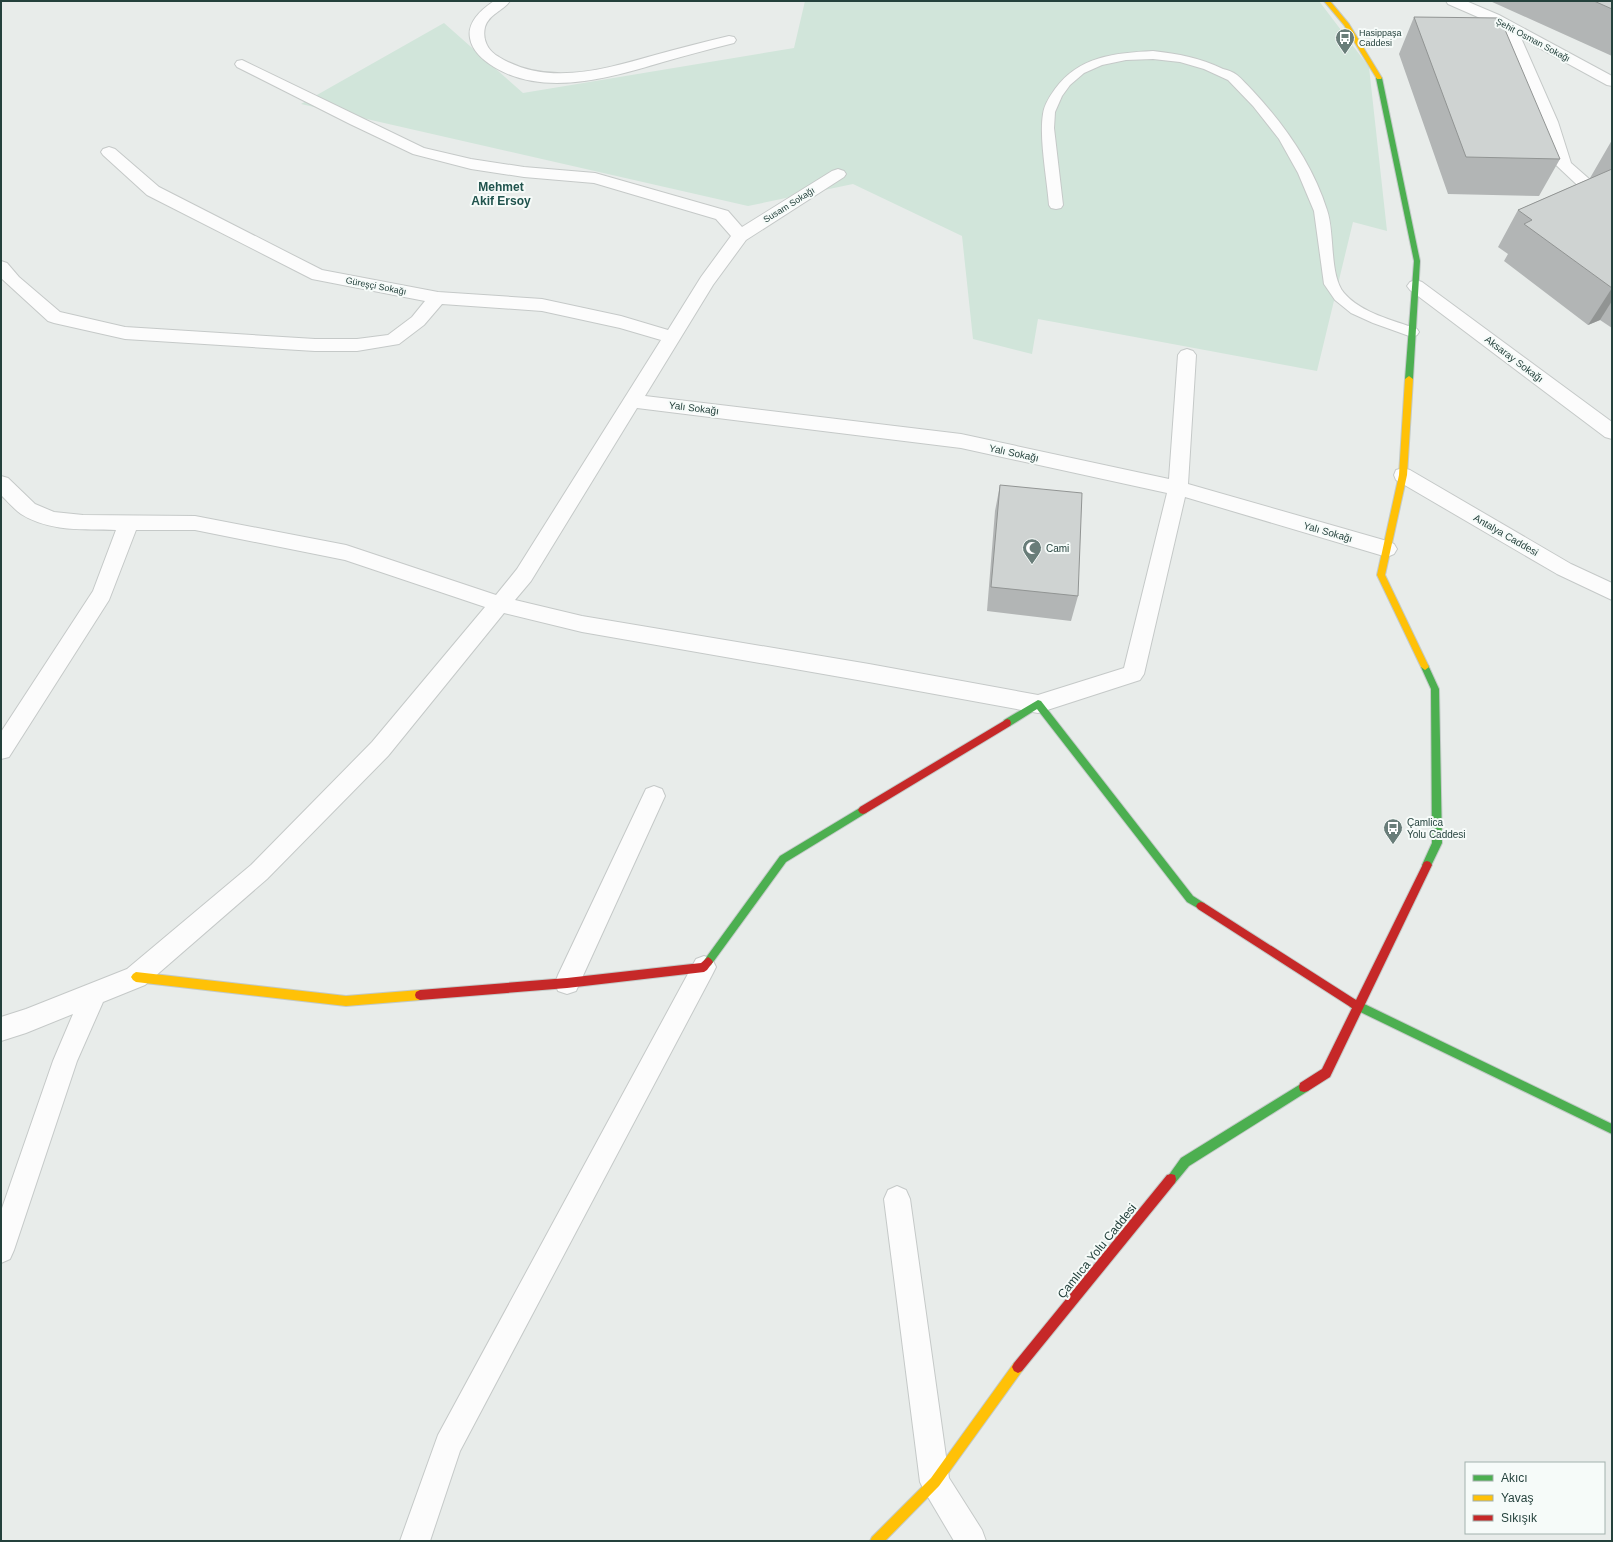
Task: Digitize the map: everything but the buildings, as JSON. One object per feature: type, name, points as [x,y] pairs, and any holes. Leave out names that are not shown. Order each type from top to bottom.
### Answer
[{"type":"street","points":[[503,1],[493,7],[481,19],[476,29],[477,41],[485,53],[503,66],[543,77],[567,78],[591,76],[729,40]]},
{"type":"street","name":"Çamlıca Yolu Caddesi","points":[[876,1541],[935,1482],[1010,1377],[1185,1162],[1326,1073],[1437,843],[1435,689],[1381,575],[1402,475],[1417,261],[1379,76],[1346,24],[1327,1]]},
{"type":"street","name":"Şehit Osman Sokağı","points":[[1453,1],[1509,26],[1612,82]]},
{"type":"street","points":[[1509,26],[1550,122],[1564,165],[1612,208]]},
{"type":"street","points":[[1,1029],[26,1021],[136,977],[259,872],[380,749],[524,575],[672,337],[708,281],[740,236],[722,215],[595,178],[524,172],[471,164],[419,151],[355,121],[242,64]]},
{"type":"street","name":"Güreşçi Sokağı","points":[[109,152],[153,191],[318,275],[438,298],[542,304],[621,322],[672,337]]},
{"type":"street","name":"Susam Sokağı","points":[[740,236],[838,174]]},
{"type":"street","points":[[1,267],[12,281],[54,317],[125,333],[315,345],[358,345],[393,340],[418,321],[438,298]]},
{"type":"street","name":"Aksaray Sokağı","points":[[1416,286],[1612,432]]},
{"type":"street","points":[[415,1541],[448,1445],[704,967],[783,859],[1038,704],[1133,674],[1178,488],[1187,355]]},
{"type":"street","name":"Yalı Sokağı","points":[[633,401],[961,441],[1178,488],[1387,549]]},
{"type":"street","name":"Antalya Caddesi","points":[[1402,475],[1564,569],[1612,592]]},
{"type":"street","points":[[1,484],[28,509],[52,519],[83,522],[195,523],[346,553],[500,604],[582,624],[869,673],[1038,704],[1190,899],[1359,1006],[1612,1128]]},
{"type":"street","points":[[1,750],[102,594],[129,522]]},
{"type":"street","points":[[567,983],[654,796]]},
{"type":"street","points":[[136,977],[346,1001],[567,983],[704,967]]},
{"type":"street","points":[[1,1250],[65,1061],[94,994]]},
{"type":"street","points":[[897,1199],[935,1482],[971,1541]]},
{"type":"lane","points":[[1056,205],[1048,123],[1049,112],[1056,96],[1066,82],[1080,70],[1098,62],[1126,56],[1153,55],[1208,66],[1232,78],[1257,103],[1285,138],[1305,173],[1321,212],[1331,284],[1340,297],[1356,310],[1378,320],[1412,332]]},
{"type":"green space","points":[[805,1],[1319,1],[1369,67],[1387,231],[1353,222],[1317,371],[1038,319],[1032,354],[973,339],[962,236],[853,184],[748,206],[301,104],[444,23],[523,93],[794,48]]},
{"type":"traffic: fast","points":[[1379,78],[1417,261],[1409,379]]},
{"type":"traffic: fast","points":[[1425,667],[1435,689],[1437,843],[1427,865]]},
{"type":"traffic: fast","points":[[1007,723],[1038,704],[1190,899],[1201,906]]},
{"type":"traffic: fast","points":[[708,962],[783,859],[863,810]]},
{"type":"traffic: fast","points":[[1354,1004],[1612,1129]]},
{"type":"traffic: fast","points":[[1171,1179],[1185,1162],[1304,1087]]},
{"type":"traffic: slow","points":[[1327,1],[1346,24],[1379,78]]},
{"type":"traffic: slow","points":[[1409,379],[1403,475],[1381,575],[1425,667]]},
{"type":"traffic: slow","points":[[136,977],[346,1001],[420,995]]},
{"type":"traffic: slow","points":[[876,1541],[935,1482],[1018,1367]]},
{"type":"traffic: jam","points":[[863,810],[1007,723]]},
{"type":"traffic: jam","points":[[1304,1087],[1326,1073],[1427,865]]},
{"type":"traffic: jam","points":[[1201,906],[1354,1004]]},
{"type":"traffic: jam","points":[[420,995],[567,983],[704,967],[708,962]]},
{"type":"traffic: jam","points":[[1018,1367],[1171,1179]]},
{"type":"place","name":"Hasippaşa Caddesi","points":[[1345,55]]},
{"type":"place","name":"Cami","points":[[1032,565]]},
{"type":"place","name":"Çamlica Yolu Caddesi","points":[[1393,845]]},
{"type":"district","name":"Mehmet Akif Ersoy","points":[[501,194]]}]
